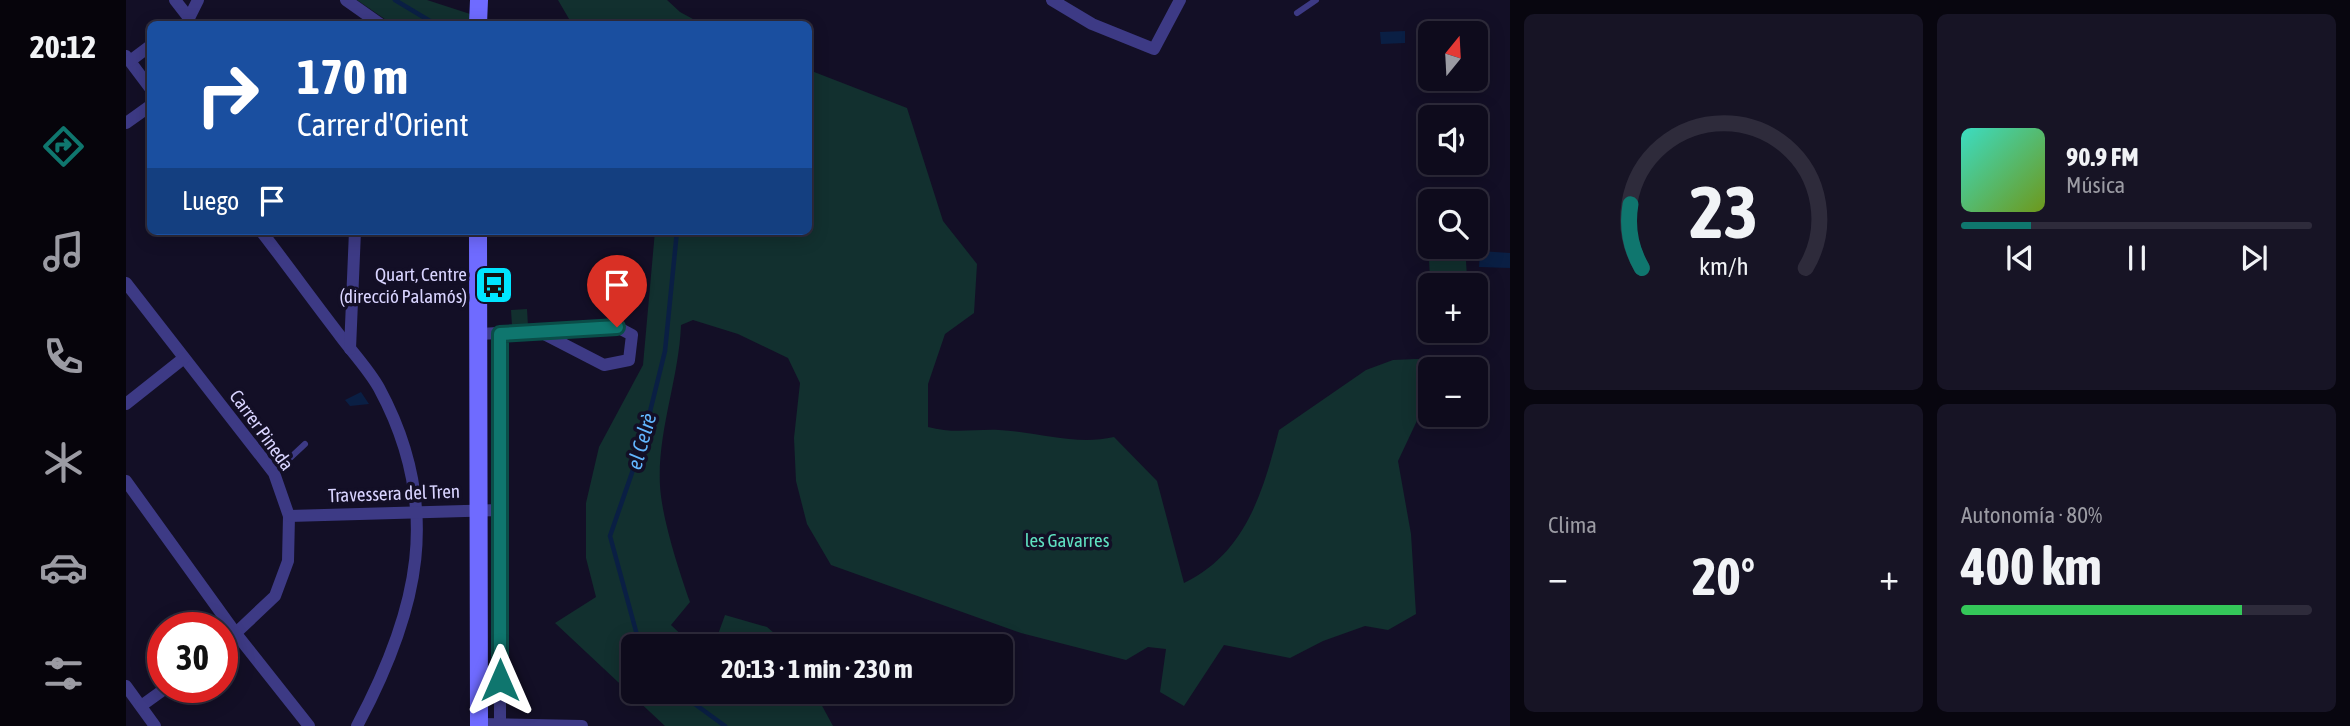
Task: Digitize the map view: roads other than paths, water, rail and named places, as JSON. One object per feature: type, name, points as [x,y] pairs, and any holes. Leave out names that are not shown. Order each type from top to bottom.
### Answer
[{"type":"main road","points":[[478,21],[479,0]]},
{"type":"main road","points":[[478,235],[479,725]]},
{"type":"street","points":[[175,0],[187,21]]},
{"type":"street","points":[[188,21],[198,0]]},
{"type":"street","points":[[346,0],[376,21]]},
{"type":"street","points":[[1052,0],[1092,24],[1154,49],[1180,0]]},
{"type":"street","points":[[147,48],[128,59],[147,84]]},
{"type":"street","points":[[126,123],[147,108]]},
{"type":"street","points":[[264,235],[378,386],[396,424],[409,464],[417,511],[415,579],[405,619],[376,692],[357,726]]},
{"type":"street","points":[[350,349],[355,235]]},
{"type":"street","name":"Carrer Pineda","points":[[126,283],[274,473],[289,516],[288,561],[275,596],[238,634]]},
{"type":"street","points":[[478,334],[542,333],[617,327],[632,335],[629,360],[604,365],[542,333]]},
{"type":"street","points":[[500,334],[500,725]]},
{"type":"street","points":[[126,404],[184,358]]},
{"type":"street","points":[[126,481],[220,612]]},
{"type":"street","name":"Travessera del Tren","points":[[289,516],[500,510]]},
{"type":"street","points":[[238,636],[309,726]]},
{"type":"street","points":[[126,686],[155,726]]},
{"type":"street","points":[[141,706],[147,702]]},
{"type":"street","points":[[479,725],[582,726]]},
{"type":"lane","points":[[1297,13],[1316,0]]},
{"type":"lane","points":[[274,473],[305,444]]},
{"type":"water","points":[[1405,31],[1405,43],[1381,44],[1380,32]]},
{"type":"water","points":[[1488,252],[1510,253],[1510,268],[1479,267],[1480,259],[1488,259]]},
{"type":"water","points":[[361,392],[369,404],[350,406],[345,400]]},
{"type":"waterway","name":"el Celrè","points":[[395,0],[430,21]]},
{"type":"waterway","name":"el Celrè","points":[[637,634],[610,536],[642,444],[665,351],[677,235]]},
{"type":"waterway","name":"el Celrè","points":[[695,704],[725,726]]},
{"type":"place","name":"Quart, Centre (direcció Palamós)","points":[[494,285]]},
{"type":"park label","name":"les Gavarres","points":[[1067,540]]}]
